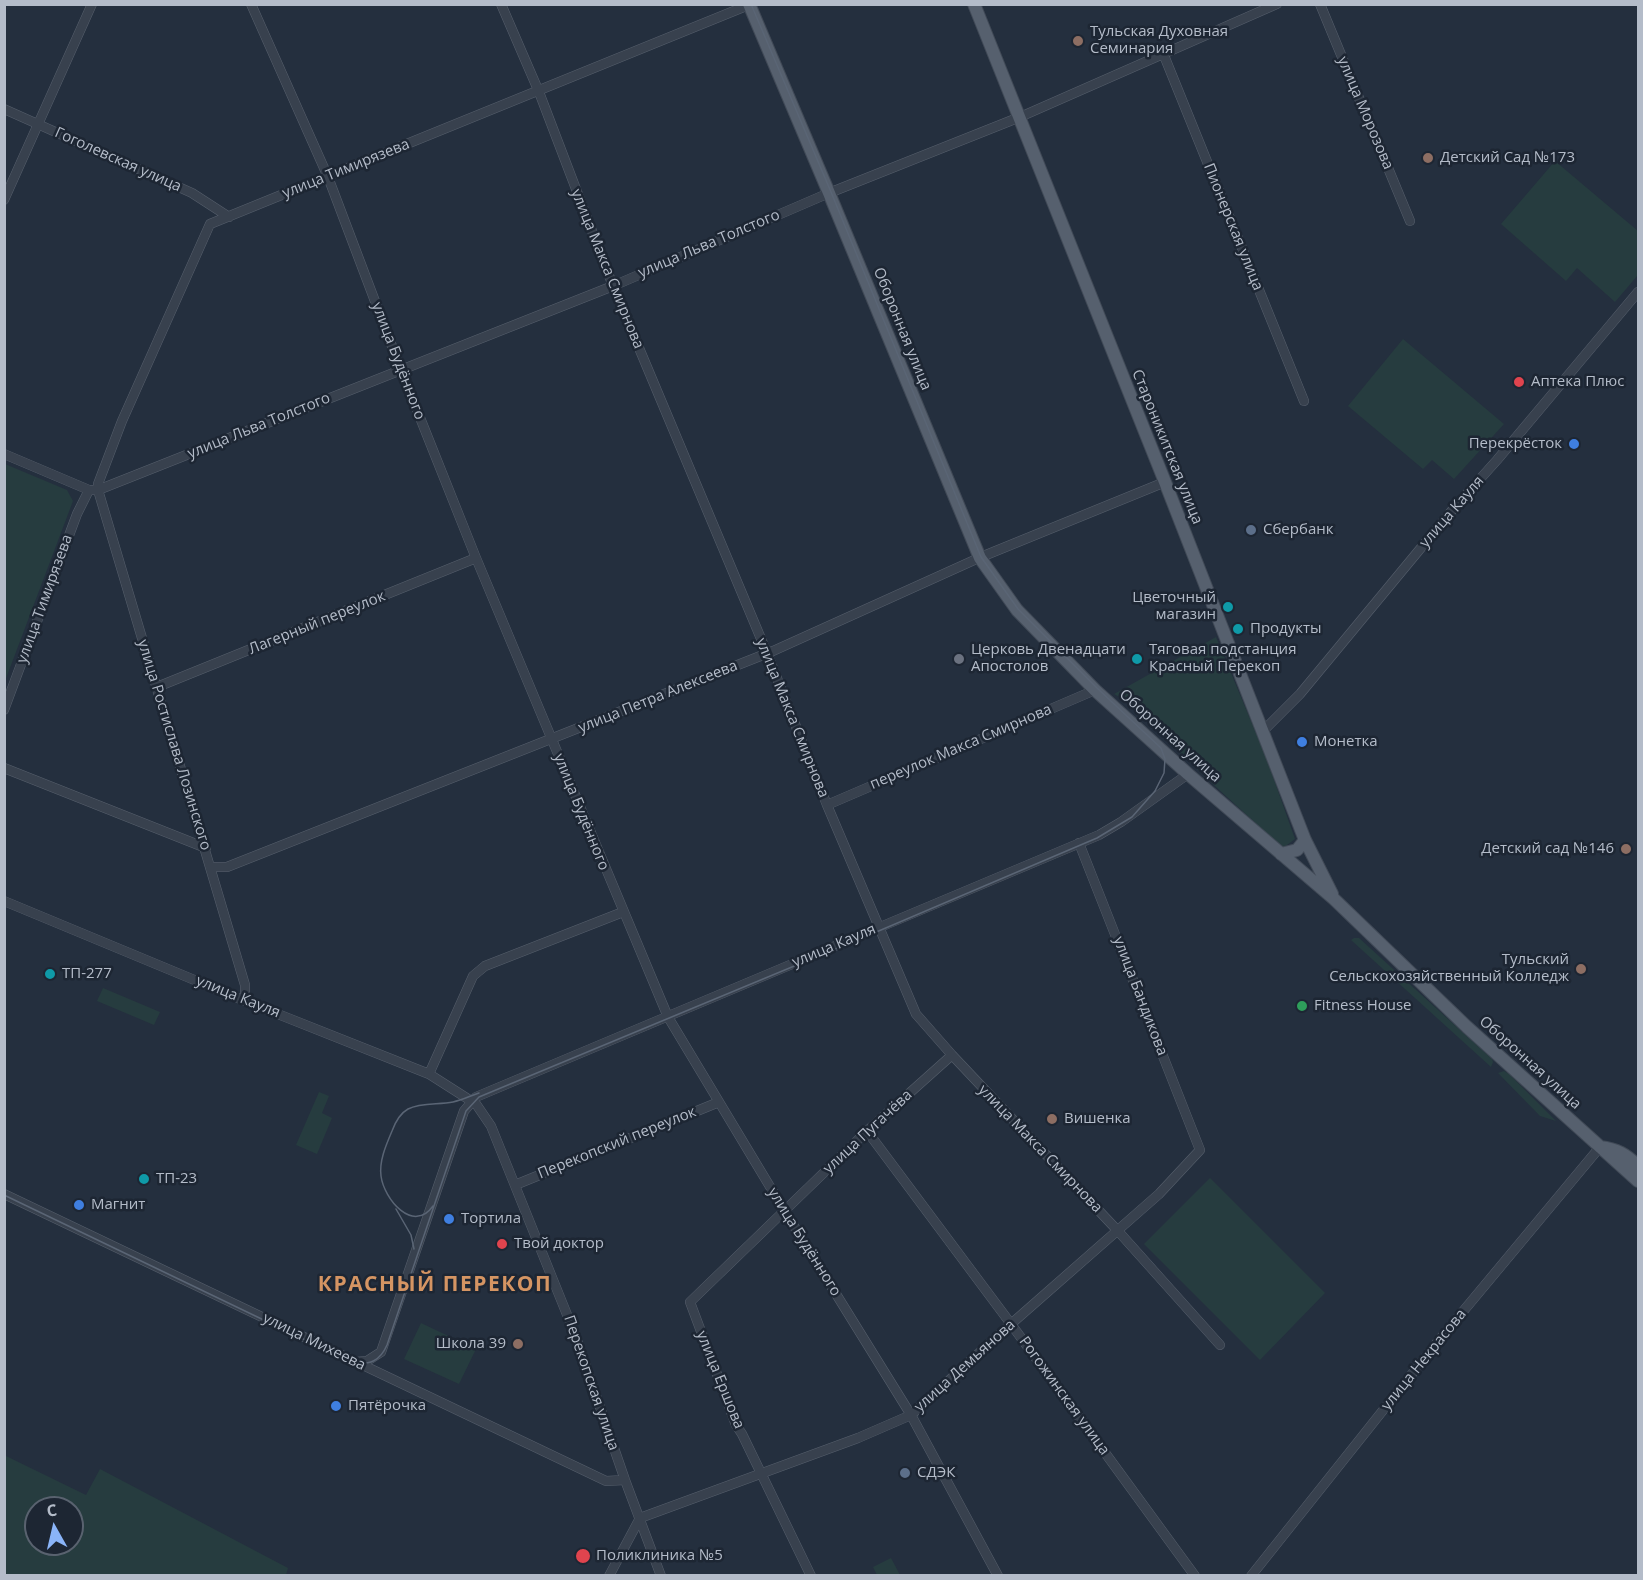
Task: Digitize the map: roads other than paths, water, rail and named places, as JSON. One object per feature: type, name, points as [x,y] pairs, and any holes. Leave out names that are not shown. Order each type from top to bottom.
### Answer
[{"type":"main road","name":"Староникитская улица","points":[[974,4],[1264,730],[1305,840],[1334,899]]},
{"type":"main road","name":"Оборонная улица","points":[[750,5],[980,558],[1017,610],[1095,690],[1188,774],[1334,899],[1467,1026],[1608,1150],[1638,1181]]},
{"type":"main road","points":[[1281,854],[1297,850],[1305,840]]},
{"type":"main road","points":[[1608,1150],[1624,1153],[1638,1166]]},
{"type":"street","points":[[4,200],[92,4]]},
{"type":"street","name":"улица Будённого","points":[[251,4],[328,177],[401,370],[476,558],[668,1017],[911,1415],[998,1575]]},
{"type":"street","name":"улица Макса Смирнова","points":[[501,4],[539,92],[613,286],[767,653],[827,805],[916,1014],[1118,1231],[1220,1345]]},
{"type":"street","name":"улица Льва Толстого","points":[[94,490],[613,286],[829,193],[1020,117],[1277,4]]},
{"type":"street","name":"улица Морозова","points":[[1320,4],[1410,221]]},
{"type":"street","name":"улица Тимирязева","points":[[4,710],[84,496],[94,490],[98,484],[122,421],[210,224],[750,5]]},
{"type":"street","name":"Пионерская улица","points":[[1163,53],[1304,401]]},
{"type":"street","name":"Гоголевская улица","points":[[4,109],[192,193],[229,217]]},
{"type":"street","name":"улица Кауля","points":[[1264,730],[1306,687],[1454,507],[1497,460],[1638,292]]},
{"type":"street","points":[[4,454],[94,490]]},
{"type":"street","name":"улица Петра Алексеева","points":[[211,867],[227,867],[767,653],[980,558],[1165,483]]},
{"type":"street","name":"улица Ростислава Лозинского","points":[[94,490],[206,848],[245,985],[245,1001]]},
{"type":"street","name":"Лагерный переулок","points":[[157,687],[476,558]]},
{"type":"street","name":"переулок Макса Смирнова","points":[[827,805],[1095,690]]},
{"type":"street","points":[[4,768],[206,848]]},
{"type":"street","name":"улица Кауля","points":[[4,901],[429,1074],[469,1101],[1079,843],[1121,822],[1188,774]]},
{"type":"street","name":"улица Бандикова","points":[[1079,843],[1200,1150]]},
{"type":"street","points":[[429,1074],[473,976],[478,970],[623,912]]},
{"type":"street","name":"улица Пугачёва","points":[[784,1210],[952,1055]]},
{"type":"street","points":[[355,1362],[374,1359],[381,1352],[459,1123],[469,1101]]},
{"type":"street","name":"Перекопская улица","points":[[469,1101],[476,1104],[491,1126],[574,1332],[625,1480],[662,1575]]},
{"type":"street","name":"Перекопский переулок","points":[[515,1185],[718,1102]]},
{"type":"street","name":"Рогожинская улица","points":[[867,1131],[1195,1575]]},
{"type":"street","name":"улица Демьянова","points":[[640,1518],[762,1474],[911,1415],[1011,1323],[1159,1194],[1200,1150]]},
{"type":"street","name":"улица Некрасова","points":[[1251,1575],[1435,1345],[1608,1150]]},
{"type":"street","name":"улица Михеева","points":[[4,1194],[606,1481],[625,1480]]},
{"type":"street","name":"улица Ершова","points":[[784,1210],[690,1302],[735,1425],[742,1434],[811,1575]]},
{"type":"street","points":[[609,1575],[640,1518]]},
{"type":"tram line","points":[[4,1195],[353,1363],[374,1361],[387,1345],[466,1111],[479,1097],[1097,838],[1132,817],[1155,791],[1164,773],[1165,759],[1161,748],[1018,609],[981,557],[751,4]]},
{"type":"tram line","points":[[433,1206],[425,1214],[417,1216],[409,1215],[393,1203],[383,1185],[381,1176],[382,1159],[387,1142],[394,1125],[402,1113],[408,1109],[419,1105],[453,1102],[479,1093]]},
{"type":"tram line","points":[[396,1209],[411,1235],[414,1249]]},
{"type":"place","name":"Тульская Духовная Семинария","points":[[1078,41]]},
{"type":"place","name":"Детский Сад №173","points":[[1428,158]]},
{"type":"place","name":"Аптека Плюс","points":[[1519,382]]},
{"type":"place","name":"Перекрёсток","points":[[1574,444]]},
{"type":"place","name":"Сбербанк","points":[[1251,530]]},
{"type":"place","name":"Цветочный магазин","points":[[1228,607]]},
{"type":"place","name":"Продукты","points":[[1238,629]]},
{"type":"place","name":"Церковь Двенадцати Апостолов","points":[[959,659]]},
{"type":"place","name":"Тяговая подстанция Красный Перекоп","points":[[1137,659]]},
{"type":"place","name":"Монетка","points":[[1302,742]]},
{"type":"place","name":"Детский сад №146","points":[[1626,849]]},
{"type":"place","name":"Тульский Сельскохозяйственный Колледж","points":[[1581,969]]},
{"type":"place","name":"ТП-277","points":[[50,974]]},
{"type":"place","name":"Fitness House","points":[[1302,1006]]},
{"type":"place","name":"Вишенка","points":[[1052,1119]]},
{"type":"place","name":"ТП-23","points":[[144,1179]]},
{"type":"place","name":"Магнит","points":[[79,1205]]},
{"type":"place","name":"Тортила","points":[[449,1219]]},
{"type":"place","name":"Твой доктор","points":[[502,1244]]},
{"type":"place","name":"Школа 39","points":[[518,1344]]},
{"type":"place","name":"Пятёрочка","points":[[336,1406]]},
{"type":"place","name":"СДЭК","points":[[905,1473]]},
{"type":"place","name":"Поликлиника №5","points":[[583,1556]]},
{"type":"district","name":"КРАСНЫЙ ПЕРЕКОП","points":[[435,1285]]}]
